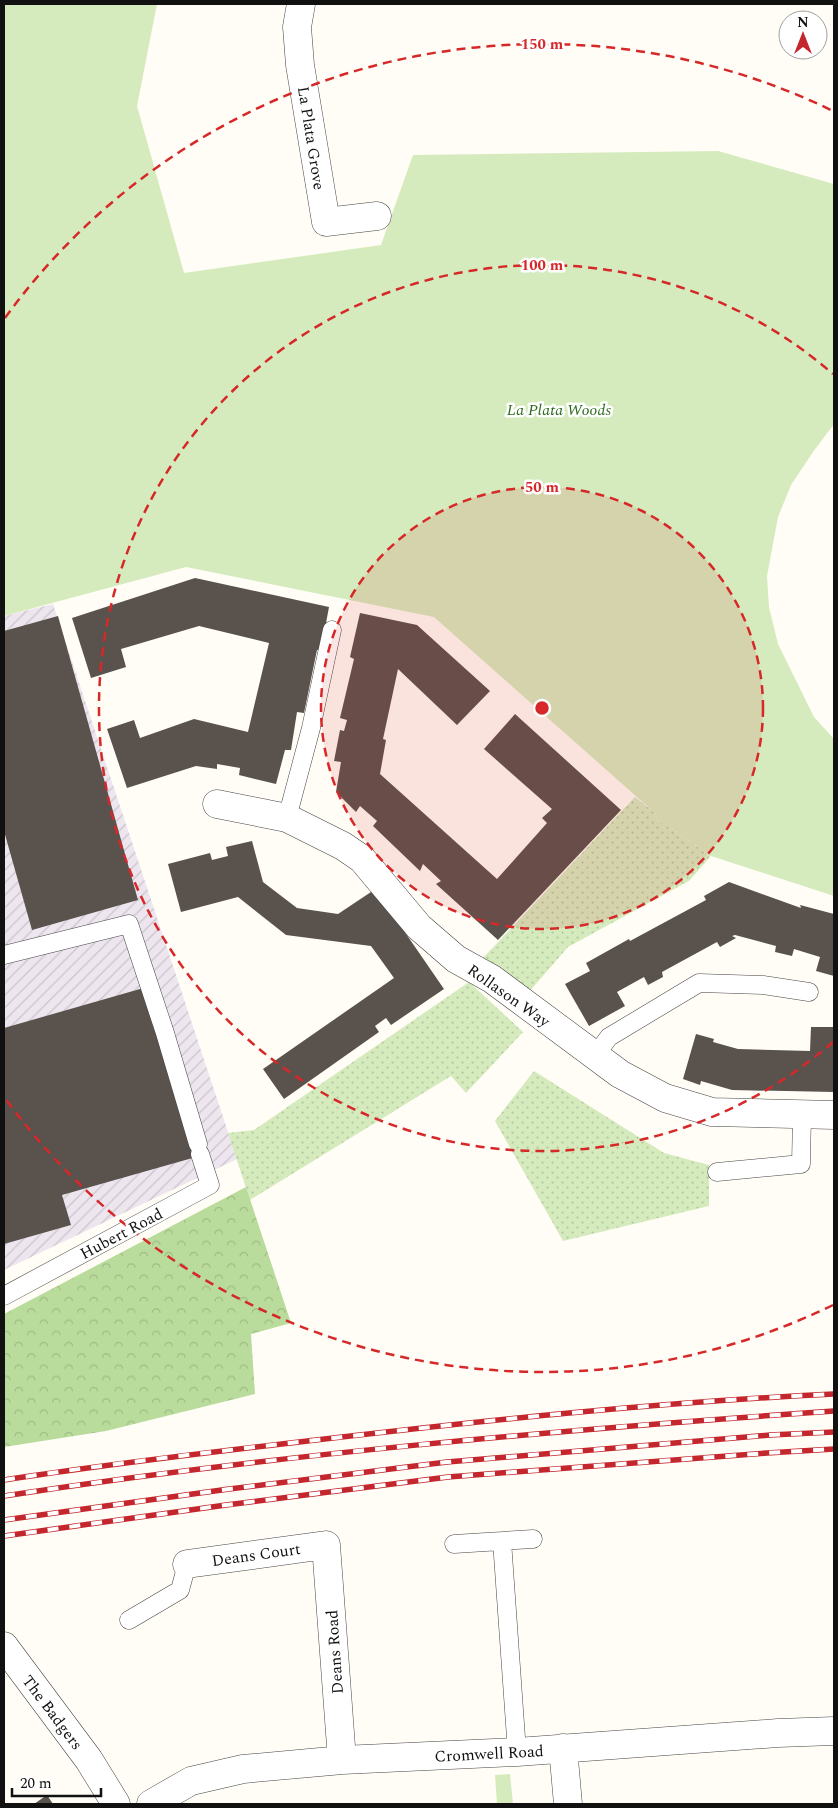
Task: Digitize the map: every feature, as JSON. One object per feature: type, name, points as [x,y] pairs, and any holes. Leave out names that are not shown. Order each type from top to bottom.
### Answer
[{"type":"street","name":"La Plata Grove","points":[[301,4],[297,27],[300,66],[326,222],[377,216]]},
{"type":"street","name":"Rollason Way","points":[[218,804],[287,818],[344,846],[362,859],[419,927],[456,959],[492,979],[594,1057],[620,1074],[665,1098],[712,1112],[834,1115]]},
{"type":"street","name":"Deans Court","points":[[186,1564],[326,1545]]},
{"type":"street","name":"Deans Road","points":[[326,1545],[342,1760]]},
{"type":"street","name":"The Badgers","points":[[4,1646],[89,1760],[116,1804]]},
{"type":"street","name":"Cromwell Road","points":[[152,1804],[190,1781],[243,1769],[342,1760],[517,1752],[768,1733],[834,1731]]},
{"type":"street","points":[[563,1748],[568,1804]]},
{"type":"lane","points":[[287,818],[311,728],[332,630]]},
{"type":"lane","name":"Hubert Road","points":[[4,955],[129,924],[165,1033],[210,1185],[4,1296]]},
{"type":"lane","points":[[594,1057],[609,1038],[699,983],[763,985],[809,992]]},
{"type":"lane","points":[[716,1172],[801,1164],[802,1114]]},
{"type":"lane","points":[[454,1544],[533,1539]]},
{"type":"lane","points":[[502,1541],[517,1752]]},
{"type":"lane","points":[[129,1620],[180,1590],[186,1564]]},
{"type":"shaded area","points":[[53,604],[237,1159],[4,1270],[4,616]]},
{"type":"green space","name":"La Plata Woods","points":[[4,4],[157,4],[137,106],[184,273],[381,245],[413,155],[718,151],[834,184],[834,424],[791,485],[778,517],[767,576],[769,607],[778,644],[814,717],[834,739],[834,896],[711,856],[657,819],[655,813],[434,617],[186,567],[4,616]]},
{"type":"green space","points":[[635,797],[655,813],[657,819],[711,856],[689,881],[568,947],[529,992],[483,958]]},
{"type":"green space","points":[[469,982],[523,1032],[466,1093],[451,1076],[250,1200],[228,1133],[254,1130]]},
{"type":"green space","points":[[534,1071],[664,1153],[709,1165],[709,1206],[563,1241],[495,1121]]},
{"type":"green space","points":[[246,1187],[291,1323],[251,1334],[255,1394],[106,1431],[4,1447],[4,1314]]},
{"type":"green space","points":[[510,1774],[513,1804],[497,1804],[495,1775]]},
{"type":"building","points":[[195,578],[329,607],[321,650],[317,650],[304,713],[297,712],[291,750],[285,750],[276,784],[239,775],[240,768],[217,764],[217,769],[196,766],[127,788],[107,729],[134,720],[140,738],[194,719],[248,732],[269,643],[199,626],[121,649],[126,667],[91,678],[72,618]]},
{"type":"building","points":[[360,613],[417,625],[490,691],[457,725],[398,669],[383,739],[386,740],[380,774],[497,879],[547,823],[542,818],[552,809],[484,749],[515,714],[621,810],[498,940],[436,884],[441,881],[423,864],[420,871],[373,826],[377,821],[360,806],[356,812],[336,792],[341,762],[334,761],[340,730],[344,731],[347,720],[340,718],[354,659],[350,657]]},
{"type":"building","points":[[58,616],[138,900],[32,930],[4,831],[4,631]]},
{"type":"building","points":[[252,841],[263,882],[297,908],[338,914],[374,890],[403,927],[444,989],[391,1025],[386,1018],[375,1026],[379,1032],[284,1099],[263,1069],[394,978],[371,946],[286,935],[238,897],[181,912],[168,864],[210,853],[212,860],[228,856],[226,847]]},
{"type":"building","points":[[729,882],[801,908],[800,905],[834,914],[834,976],[816,971],[820,957],[794,949],[792,956],[775,952],[776,946],[735,935],[732,936],[736,938],[720,947],[717,942],[662,972],[663,977],[648,985],[644,977],[617,992],[625,1006],[589,1026],[565,984],[590,971],[586,963],[706,900],[704,896]]},
{"type":"building","points":[[147,987],[196,1157],[62,1195],[71,1225],[4,1244],[4,1028]]},
{"type":"building","points":[[811,1027],[834,1027],[834,1092],[732,1090],[701,1081],[700,1085],[683,1079],[696,1034],[714,1039],[713,1042],[738,1049],[810,1051]]},
{"type":"building","points":[[47,1795],[53,1804],[34,1804]]},
{"type":"railway","points":[[4,1480],[199,1454],[510,1419],[639,1407],[834,1394]]},
{"type":"railway","points":[[4,1496],[210,1468],[418,1445],[626,1426],[834,1411]]},
{"type":"railway","points":[[4,1520],[229,1489],[447,1462],[770,1435],[834,1432]]},
{"type":"railway","points":[[4,1536],[448,1477],[834,1449]]}]
